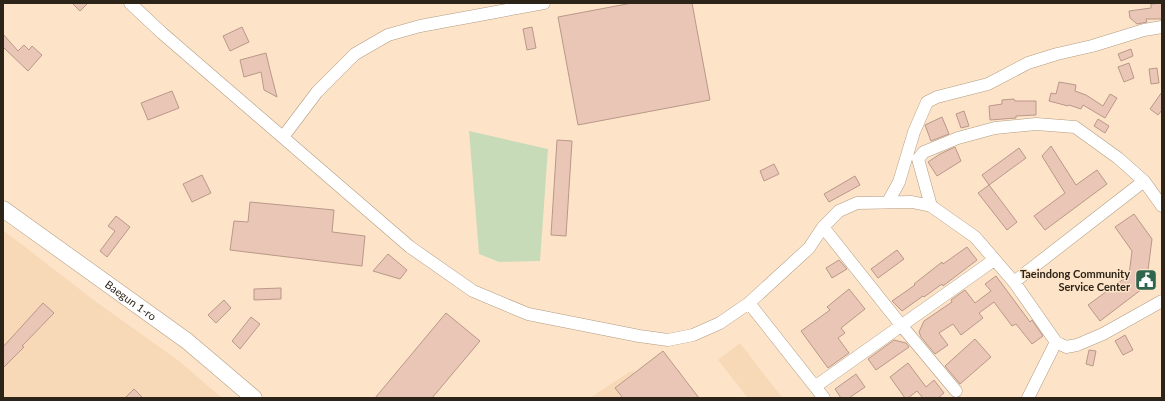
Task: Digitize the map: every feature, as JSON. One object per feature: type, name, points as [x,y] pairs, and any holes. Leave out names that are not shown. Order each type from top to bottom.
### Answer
[{"type":"main road","name":"Baegun 1-ro","points":[[3,209],[187,341],[254,398]]},
{"type":"street","points":[[130,3],[162,33],[410,247],[473,291],[528,314],[639,336],[668,340],[693,335],[720,323],[749,303],[809,248],[823,227],[839,212],[857,203],[888,202],[912,202],[931,206],[975,238],[1014,282],[1056,342],[1066,347],[1077,345],[1103,334],[1162,301]]},
{"type":"street","points":[[283,137],[317,92],[355,54],[388,35],[420,26],[544,3]]},
{"type":"street","points":[[888,202],[899,182],[914,132],[927,102],[937,97],[988,84],[1028,63],[1144,30],[1162,27]]},
{"type":"street","points":[[931,206],[918,159],[924,152],[958,138],[995,128],[1036,124],[1074,127],[1118,158],[1144,181],[1162,206]]},
{"type":"street","points":[[1014,282],[1144,181]]},
{"type":"street","points":[[823,227],[956,391]]},
{"type":"street","points":[[816,386],[994,260]]},
{"type":"street","points":[[749,303],[824,398]]},
{"type":"street","points":[[1028,398],[1056,342]]},
{"type":"shaded area","points":[[3,230],[95,301],[179,361],[222,398],[3,398]]},
{"type":"shaded area","points":[[740,343],[782,397],[748,398],[718,360]]},
{"type":"shaded area","points":[[679,370],[695,398],[590,398],[629,372]]},
{"type":"green space","points":[[469,131],[548,149],[540,261],[499,262],[479,254]]},
{"type":"building","points":[[72,3],[88,3],[80,11]]},
{"type":"building","points":[[632,3],[692,3],[710,100],[578,125],[558,17]]},
{"type":"building","points":[[1162,3],[1162,19],[1146,19],[1147,22],[1137,24],[1130,18],[1129,11],[1151,8],[1151,4]]},
{"type":"building","points":[[242,27],[249,42],[230,51],[223,36]]},
{"type":"building","points":[[532,27],[536,48],[527,50],[523,29]]},
{"type":"building","points":[[3,34],[18,51],[24,45],[29,50],[32,46],[42,55],[28,71],[3,47]]},
{"type":"building","points":[[1131,49],[1133,56],[1121,61],[1118,54]]},
{"type":"building","points":[[266,53],[277,97],[264,90],[261,72],[244,77],[240,60]]},
{"type":"building","points":[[1129,63],[1134,78],[1124,82],[1118,67]]},
{"type":"building","points":[[1157,68],[1159,83],[1151,84],[1149,69]]},
{"type":"building","points":[[1059,82],[1076,85],[1075,91],[1086,95],[1103,106],[1110,94],[1117,98],[1105,118],[1083,105],[1081,109],[1049,101],[1051,93],[1056,94]]},
{"type":"building","points":[[172,91],[179,108],[148,120],[141,103]]},
{"type":"building","points":[[1162,92],[1162,110],[1158,115],[1150,109]]},
{"type":"building","points":[[1014,99],[1015,101],[1036,101],[1036,115],[990,120],[989,106],[1002,104],[1002,100]]},
{"type":"building","points":[[964,111],[969,126],[961,128],[956,114]]},
{"type":"building","points":[[942,117],[949,134],[931,141],[925,125]]},
{"type":"building","points":[[1098,119],[1109,126],[1105,133],[1094,126]]},
{"type":"building","points":[[557,140],[572,141],[566,236],[551,235]]},
{"type":"building","points":[[1051,146],[1076,185],[1097,170],[1107,184],[1045,230],[1034,216],[1065,193],[1042,156]]},
{"type":"building","points":[[955,147],[961,161],[937,176],[928,162]]},
{"type":"building","points":[[1019,148],[1026,158],[989,185],[982,175]]},
{"type":"building","points":[[774,164],[779,174],[764,181],[760,171]]},
{"type":"building","points":[[202,175],[211,193],[192,202],[183,184]]},
{"type":"building","points":[[855,176],[860,185],[829,202],[824,194]]},
{"type":"building","points":[[989,185],[1017,222],[1007,230],[978,193]]},
{"type":"building","points":[[250,202],[334,210],[332,232],[365,236],[362,266],[230,250],[234,221],[248,222]]},
{"type":"building","points":[[1134,214],[1152,239],[1146,286],[1100,321],[1088,305],[1129,275],[1132,251],[1115,227]]},
{"type":"building","points":[[116,216],[130,227],[107,257],[100,251],[115,231],[108,226]]},
{"type":"building","points":[[967,247],[977,260],[943,286],[942,284],[902,311],[892,301],[915,285],[914,284],[942,262],[943,264]]},
{"type":"building","points":[[897,250],[904,259],[878,278],[871,269]]},
{"type":"building","points":[[388,254],[407,270],[400,279],[373,271]]},
{"type":"building","points":[[839,260],[847,269],[832,278],[826,268]]},
{"type":"building","points":[[996,276],[1030,322],[1032,320],[1043,336],[1032,344],[1016,324],[1012,326],[994,302],[979,313],[983,318],[961,335],[953,324],[939,333],[948,345],[935,354],[921,337],[919,332],[924,321],[952,302],[951,300],[965,290],[975,303],[991,291],[985,284]]},
{"type":"building","points":[[281,288],[281,299],[254,300],[254,289]]},
{"type":"building","points":[[849,289],[865,309],[841,328],[845,333],[838,338],[849,353],[828,368],[801,331],[830,310],[827,307]]},
{"type":"building","points":[[224,300],[231,308],[216,323],[208,315]]},
{"type":"building","points":[[43,303],[54,313],[3,368],[3,347]]},
{"type":"building","points":[[446,313],[480,341],[432,398],[375,398]]},
{"type":"building","points":[[251,317],[260,324],[240,349],[232,341]]},
{"type":"building","points":[[1125,335],[1133,350],[1123,355],[1115,341]]},
{"type":"building","points":[[975,339],[991,357],[960,384],[945,366]]},
{"type":"building","points":[[894,340],[906,343],[909,347],[876,370],[868,359]]},
{"type":"building","points":[[1089,350],[1096,351],[1093,366],[1086,364]]},
{"type":"building","points":[[663,351],[699,398],[623,398],[615,388]]},
{"type":"building","points":[[908,363],[926,387],[934,380],[944,393],[938,398],[923,398],[917,391],[908,398],[905,398],[890,377]]},
{"type":"building","points":[[856,374],[865,387],[849,398],[841,398],[835,389]]},
{"type":"building","points":[[134,389],[143,398],[125,398]]},
{"type":"place","name":"Taeindong Community Service Center","points":[[1146,280]]}]
